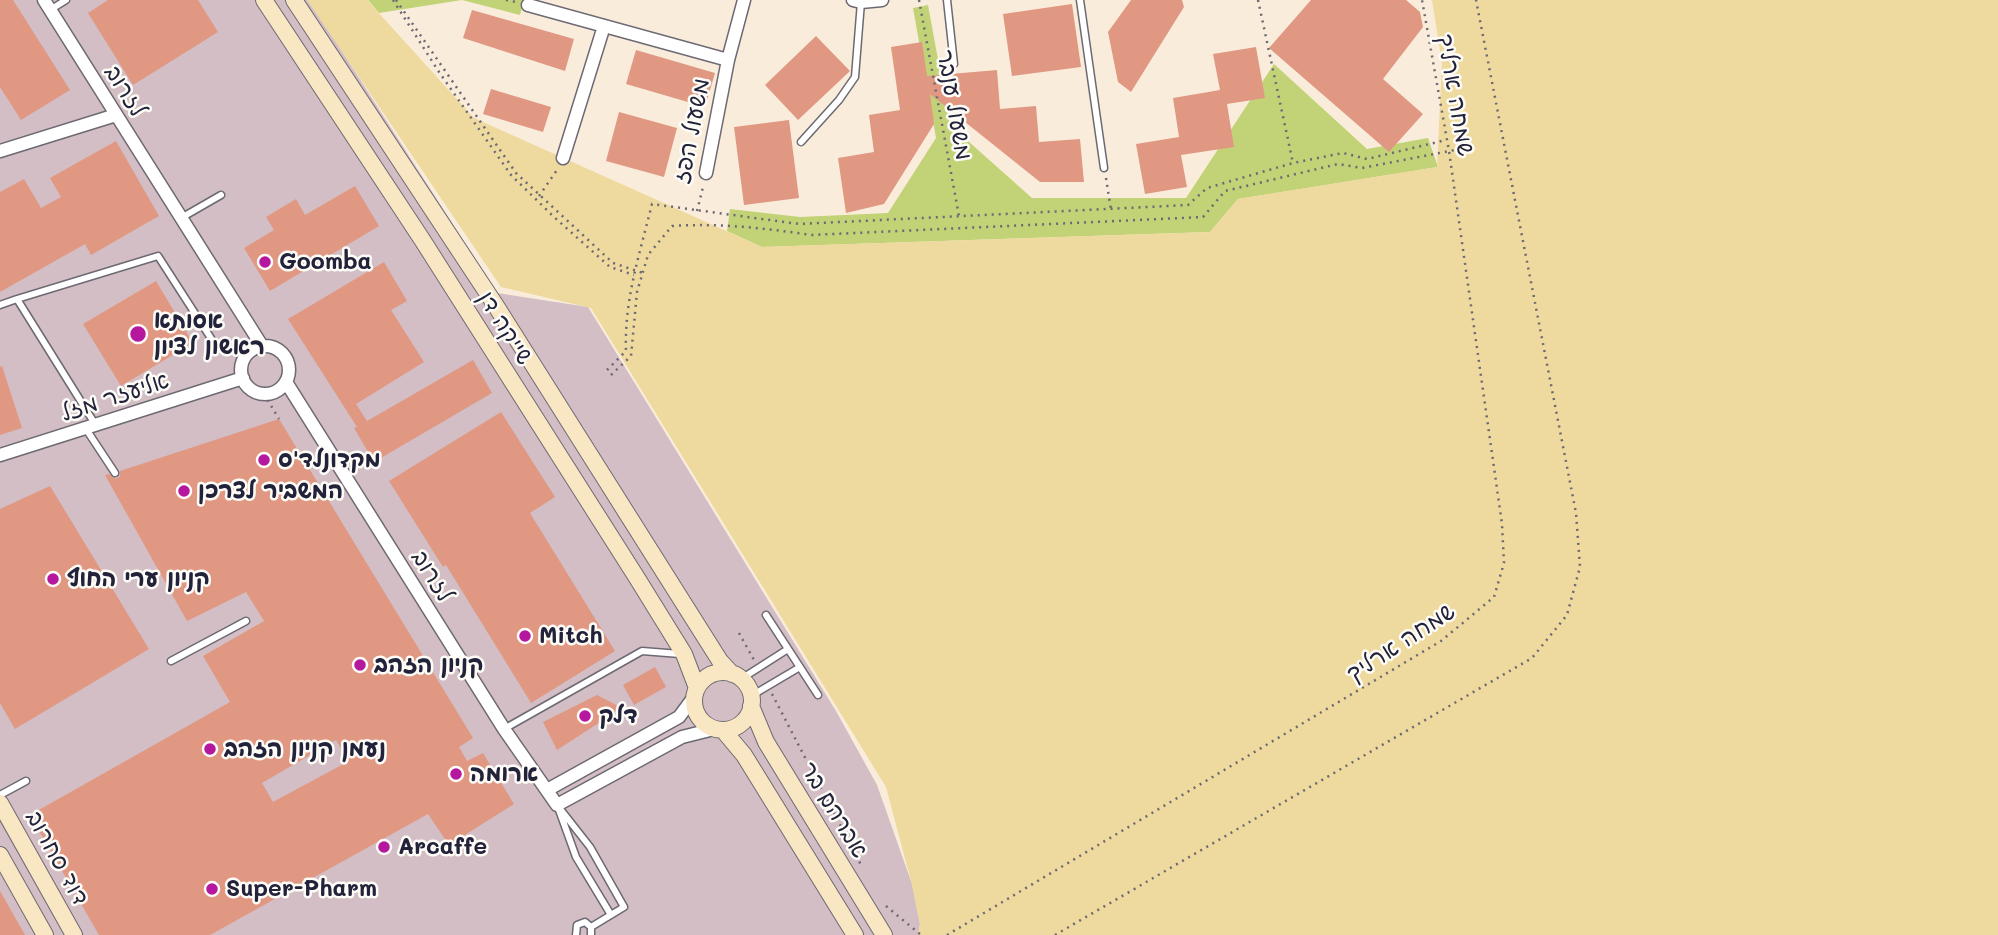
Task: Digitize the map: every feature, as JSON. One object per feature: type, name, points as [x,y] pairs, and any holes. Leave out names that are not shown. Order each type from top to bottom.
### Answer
[{"type":"street","name":"שייקה דן","points":[[264,0],[423,241],[684,654],[696,692]]},
{"type":"street","name":"שייקה דן","points":[[294,0],[496,306],[720,661],[736,677]]},
{"type":"street","name":"משעול הפז","points":[[706,173],[728,60],[744,0]]},
{"type":"street","points":[[857,1],[882,0]]},
{"type":"street","name":"לזרוב","points":[[47,5],[262,346]]},
{"type":"street","name":"משעול הפז","points":[[528,5],[728,60]]},
{"type":"street","points":[[563,158],[604,26]]},
{"type":"street","points":[[0,151],[116,115]]},
{"type":"street","points":[[262,346],[277,349],[286,358],[289,367],[286,382],[276,392],[264,394],[251,390],[243,378],[244,360],[254,349],[262,346]]},
{"type":"street","name":"אליעזר מזל","points":[[0,455],[243,378]]},
{"type":"street","name":"לזרוב","points":[[286,382],[504,729],[557,805]]},
{"type":"street","points":[[547,790],[678,717],[703,680],[712,674],[722,672],[736,677],[751,701],[748,715],[742,723],[682,737],[557,805]]},
{"type":"street","points":[[696,692],[694,707],[698,716],[705,724],[719,729]]},
{"type":"street","name":"אברהם בר","points":[[751,701],[766,742],[884,935]]},
{"type":"street","name":"אברהם בר","points":[[719,729],[744,755],[855,935]]},
{"type":"street","name":"דוד סחרוב","points":[[0,803],[74,935]]},
{"type":"street","points":[[0,855],[45,935]]},
{"type":"lane","points":[[47,5],[66,0]]},
{"type":"lane","points":[[947,0],[954,64]]},
{"type":"lane","points":[[1080,0],[1104,168]]},
{"type":"lane","points":[[801,142],[839,100],[855,76],[857,1]]},
{"type":"lane","points":[[181,218],[221,195]]},
{"type":"lane","points":[[0,305],[158,256],[214,343]]},
{"type":"lane","points":[[18,299],[115,472]]},
{"type":"lane","points":[[766,615],[818,695]]},
{"type":"lane","points":[[171,661],[246,621]]},
{"type":"lane","points":[[736,677],[788,649]]},
{"type":"lane","points":[[504,729],[642,651],[684,654]]},
{"type":"lane","points":[[751,701],[800,667]]},
{"type":"lane","points":[[0,794],[26,781]]},
{"type":"lane","points":[[557,805],[590,847],[624,907],[591,931],[585,922],[579,923],[575,927],[576,935]]},
{"type":"lane","points":[[557,805],[576,857],[611,915]]},
{"type":"path","points":[[394,0],[516,173],[613,263],[643,274]]},
{"type":"path","points":[[394,0],[511,175],[610,267],[634,275]]},
{"type":"path","name":"משעול ענבר","points":[[919,0],[959,216]]},
{"type":"path","points":[[1258,0],[1293,163]]},
{"type":"path","name":"שמחה ארליך","points":[[947,935],[1441,641],[1494,597],[1504,563],[1502,524],[1449,151],[1422,0]]},
{"type":"path","points":[[1055,935],[1532,658],[1567,615],[1580,567],[1576,513],[1476,0]]},
{"type":"path","points":[[607,370],[626,351],[625,328],[634,275],[652,204],[799,224],[1188,205],[1207,188],[1293,163],[1343,153],[1367,159],[1447,140]]},
{"type":"path","points":[[611,375],[631,356],[637,292],[648,255],[672,226],[712,224],[761,227],[811,235],[1203,218],[1225,191],[1338,164],[1362,168],[1460,149]]},
{"type":"path","points":[[538,202],[539,194],[552,180],[563,158]]},
{"type":"path","points":[[1104,168],[1111,210]]},
{"type":"path","name":"משעול הפז","points":[[697,211],[706,173]]},
{"type":"path","points":[[264,394],[279,419]]},
{"type":"path","points":[[774,700],[865,874]]},
{"type":"path","points":[[886,906],[921,935]]},
{"type":"shaded area","points":[[0,0],[309,0],[497,293],[588,307],[836,711],[877,785],[912,884],[920,924],[918,935],[0,935]]},
{"type":"green space","points":[[368,0],[462,0],[379,13]]},
{"type":"green space","points":[[462,0],[524,0],[520,15]]},
{"type":"green space","points":[[928,5],[950,125],[1032,198],[1186,198],[1274,64],[1367,149],[1428,138],[1438,167],[1238,199],[1210,232],[762,247],[727,231],[730,209],[800,217],[888,213],[936,138],[913,8]]},
{"type":"sand","points":[[307,0],[367,0],[474,118],[762,247],[1210,232],[1238,199],[1437,167],[1442,63],[1432,0],[1998,0],[1998,935],[918,935],[920,924],[912,885],[886,787],[591,308],[501,287]]},
{"type":"building","points":[[0,0],[13,0],[70,90],[21,120],[0,87]]},
{"type":"building","points":[[108,0],[198,0],[218,32],[133,85],[88,13]]},
{"type":"building","points":[[1131,0],[1182,0],[1184,7],[1131,92],[1118,82],[1108,32]]},
{"type":"building","points":[[1311,0],[1406,0],[1420,12],[1423,27],[1383,79],[1423,114],[1389,152],[1269,48]]},
{"type":"building","points":[[1072,4],[1081,67],[1012,76],[1003,14]]},
{"type":"building","points":[[472,10],[574,39],[565,71],[463,38]]},
{"type":"building","points":[[816,36],[850,71],[798,120],[765,85]]},
{"type":"building","points":[[922,42],[927,76],[997,70],[1000,109],[1036,106],[1039,142],[1080,139],[1084,182],[1040,182],[930,94],[934,124],[884,204],[846,213],[838,158],[874,152],[869,115],[900,110],[891,47]]},
{"type":"building","points":[[1256,47],[1265,98],[1227,104],[1234,147],[1181,155],[1187,187],[1145,194],[1136,144],[1179,137],[1173,98],[1220,90],[1213,54]]},
{"type":"building","points":[[636,50],[715,73],[705,107],[626,84]]},
{"type":"building","points":[[491,89],[551,107],[543,132],[483,114]]},
{"type":"building","points":[[619,112],[677,128],[664,177],[606,161]]},
{"type":"building","points":[[789,120],[799,198],[744,205],[734,127]]},
{"type":"building","points":[[116,141],[159,216],[91,255],[85,244],[0,292],[0,192],[24,179],[41,208],[61,197],[50,178]]},
{"type":"building","points":[[355,186],[379,226],[270,291],[244,248],[274,230],[266,217],[296,199],[305,215]]},
{"type":"building","points":[[384,262],[407,301],[391,310],[424,362],[356,404],[367,421],[473,360],[492,393],[374,462],[354,428],[357,427],[288,319]]},
{"type":"building","name":"אסותא ראשון לציון","points":[[156,281],[193,343],[121,386],[83,324]]},
{"type":"building","points":[[2,366],[22,428],[0,435],[0,367]]},
{"type":"building","points":[[501,412],[555,497],[530,513],[615,651],[531,703],[446,565],[443,567],[389,481]]},
{"type":"building","name":"קניון הזהב","points":[[279,419],[473,738],[459,747],[467,761],[483,753],[514,804],[449,845],[428,814],[210,935],[99,935],[30,815],[230,702],[203,656],[264,621],[246,592],[187,621],[105,475],[109,474],[116,479],[120,476],[120,471]],"holes":[[[336,740],[349,761],[273,802],[262,783]]]},
{"type":"building","name":"קניון ערי החוף","points":[[50,486],[149,649],[15,729],[0,703],[0,509]]},
{"type":"building","points":[[655,667],[666,687],[634,705],[623,685]]},
{"type":"building","points":[[597,695],[622,708],[557,750],[543,722]]},
{"type":"building","points":[[0,891],[25,935],[0,935]]},
{"type":"place","name":"Goomba","points":[[265,262]]},
{"type":"place","name":"אסותא ראשון לציון","points":[[138,334]]},
{"type":"place","name":"מקדונלד'ס","points":[[264,460]]},
{"type":"place","name":"המשביר לצרכן","points":[[184,491]]},
{"type":"place","name":"קניון ערי החוף","points":[[53,579]]},
{"type":"place","name":"Mitch","points":[[525,636]]},
{"type":"place","name":"קניון הזהב","points":[[360,665]]},
{"type":"place","name":"דלק","points":[[585,716]]},
{"type":"place","name":"נעמן קניון הזהב","points":[[210,749]]},
{"type":"place","name":"ארומה","points":[[456,774]]},
{"type":"place","name":"Arcaffe","points":[[384,847]]},
{"type":"place","name":"Super-Pharm","points":[[212,889]]}]
